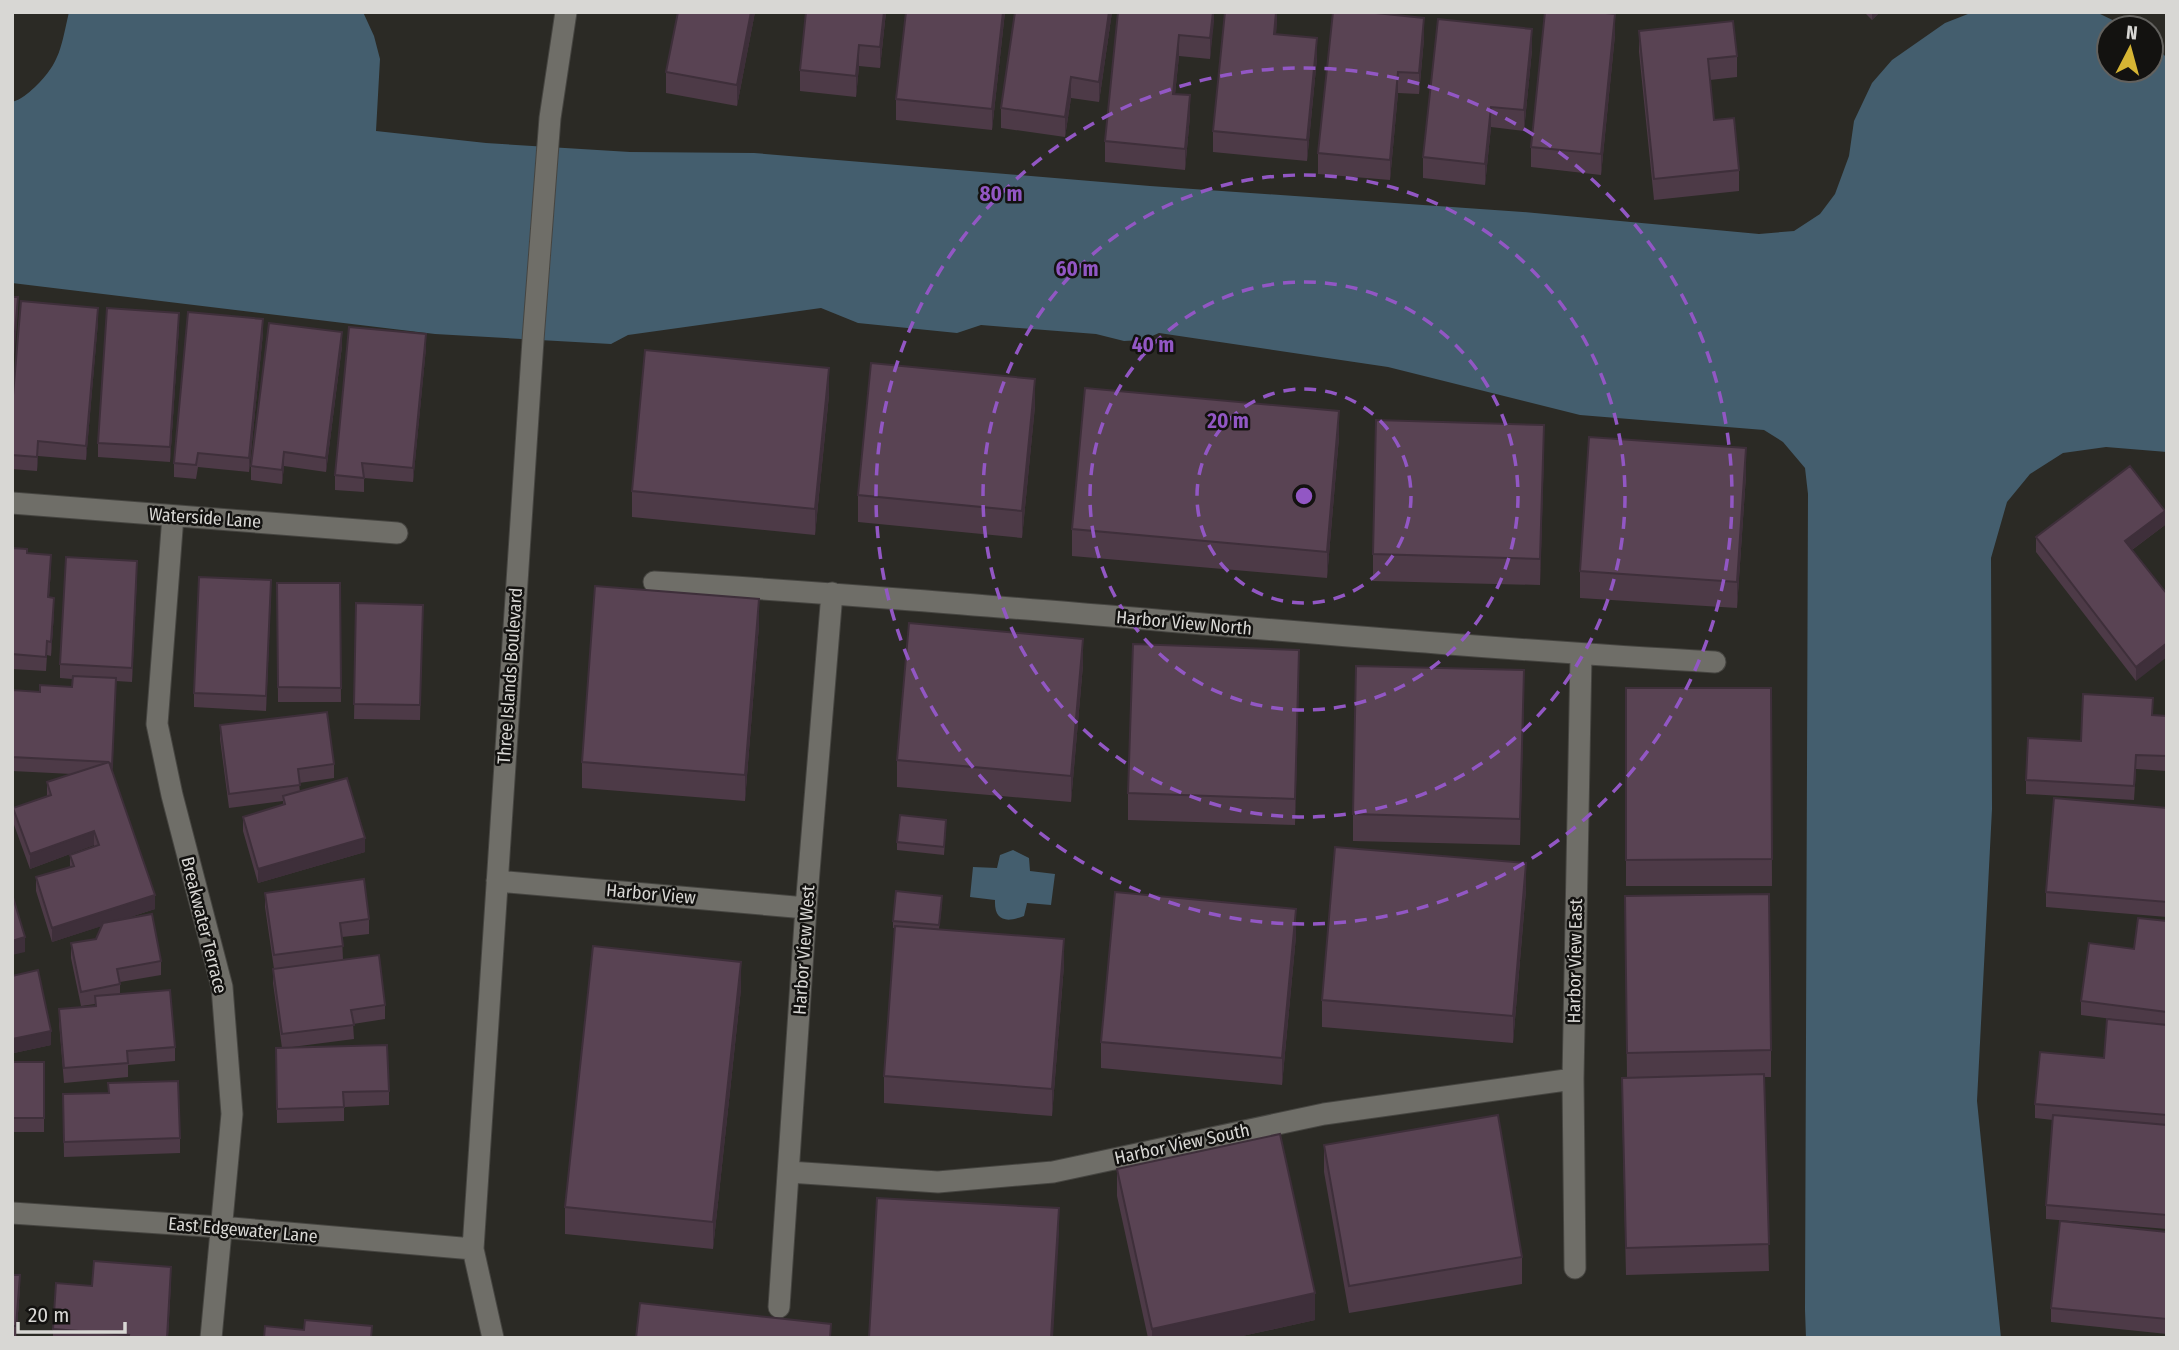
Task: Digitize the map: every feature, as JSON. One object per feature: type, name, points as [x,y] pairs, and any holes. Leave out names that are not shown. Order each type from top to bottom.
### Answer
[{"type":"street","name":"Three Islands Boulevard","points":[[493,1338],[472,1249],[533,340],[550,118],[565,12]]},
{"type":"street","name":"Waterside Lane","points":[[12,503],[397,533]]},
{"type":"street","name":"Breakwater Terrace","points":[[173,516],[157,724],[172,795],[222,987],[232,1114],[211,1338]]},
{"type":"street","name":"Harbor View North","points":[[653,582],[832,593],[1581,654],[1716,662]]},
{"type":"street","name":"Harbor View West","points":[[779,1307],[806,908],[832,593]]},
{"type":"street","name":"Harbor View East","points":[[1575,1268],[1573,1079],[1581,654]]},
{"type":"street","name":"Harbor View","points":[[497,881],[806,908]]},
{"type":"street","name":"Harbor View South","points":[[789,1172],[938,1182],[1053,1172],[1324,1114],[1573,1079]]},
{"type":"street","name":"East Edgewater Lane","points":[[12,1213],[220,1227],[472,1249]]},
{"type":"water","points":[[69,12],[363,12],[374,36],[380,59],[376,131],[486,143],[630,152],[754,153],[1150,186],[1523,212],[1759,234],[1794,231],[1820,214],[1835,194],[1849,156],[1854,121],[1872,83],[1892,60],[1945,23],[1973,12],[2096,12],[2100,14],[2095,14],[2095,84],[2165,84],[2165,56],[2167,452],[2106,447],[2063,453],[2030,474],[2007,502],[1991,558],[1992,809],[1977,1101],[2001,1338],[1806,1338],[1808,494],[1805,468],[1783,442],[1764,430],[1580,415],[1388,367],[1159,333],[1143,340],[1124,341],[1096,334],[981,325],[957,333],[858,323],[821,308],[628,335],[611,344],[435,334],[12,283],[12,102],[22,98],[44,78],[62,44]]},
{"type":"water","points":[[1013,850],[1029,858],[1030,871],[1055,874],[1051,905],[1027,903],[1024,916],[1007,920],[999,916],[995,900],[970,897],[973,867],[997,868],[1000,855]]},
{"type":"building","points":[[678,12],[751,12],[737,85],[666,72]]},
{"type":"building","points":[[806,12],[884,12],[880,47],[859,45],[856,76],[800,70]]},
{"type":"building","points":[[906,12],[1003,12],[992,109],[896,99]]},
{"type":"building","points":[[1015,12],[1109,12],[1099,82],[1071,77],[1065,117],[1001,108]]},
{"type":"building","points":[[1118,12],[1213,12],[1210,38],[1179,35],[1173,94],[1190,95],[1185,149],[1105,141]]},
{"type":"building","points":[[1225,12],[1276,12],[1274,34],[1317,38],[1307,140],[1213,131]]},
{"type":"building","points":[[1333,12],[1366,12],[1424,18],[1419,73],[1398,72],[1390,160],[1318,153]]},
{"type":"building","points":[[1545,12],[1615,14],[1601,154],[1531,147]]},
{"type":"building","points":[[1438,19],[1532,29],[1524,110],[1491,107],[1485,164],[1423,157]]},
{"type":"building","points":[[1733,21],[1737,56],[1708,59],[1714,120],[1734,118],[1739,170],[1654,179],[1639,31]]},
{"type":"building","points":[[12,297],[18,297],[12,366]]},
{"type":"building","points":[[21,301],[98,308],[86,446],[38,441],[37,457],[12,455],[12,407]]},
{"type":"building","points":[[107,308],[179,313],[170,447],[98,443]]},
{"type":"building","points":[[188,312],[263,319],[249,458],[198,453],[196,465],[174,463]]},
{"type":"building","points":[[269,323],[342,332],[326,458],[284,452],[282,470],[251,466]]},
{"type":"building","points":[[349,327],[426,334],[413,468],[362,463],[364,478],[335,475]]},
{"type":"building","points":[[645,350],[829,368],[815,509],[632,491]]},
{"type":"building","points":[[871,363],[1035,379],[1022,511],[858,495]]},
{"type":"building","points":[[1085,388],[1339,411],[1327,552],[1072,529]]},
{"type":"building","points":[[1376,420],[1544,425],[1540,559],[1373,554]]},
{"type":"building","points":[[1589,437],[1746,448],[1737,582],[1580,571]]},
{"type":"building","points":[[2130,466],[2165,511],[2125,541],[2167,594],[2167,643],[2136,667],[2036,537]]},
{"type":"building","points":[[12,548],[27,549],[27,553],[51,555],[48,597],[54,598],[51,642],[47,641],[46,657],[12,654]]},
{"type":"building","points":[[66,557],[137,561],[132,668],[60,664]]},
{"type":"building","points":[[199,577],[271,580],[266,696],[194,693]]},
{"type":"building","points":[[277,583],[340,583],[341,688],[278,687]]},
{"type":"building","points":[[595,586],[759,599],[745,775],[582,762]]},
{"type":"building","points":[[356,603],[423,605],[420,705],[354,704]]},
{"type":"building","points":[[909,623],[1083,639],[1071,776],[897,760]]},
{"type":"building","points":[[1133,644],[1299,650],[1295,799],[1128,793]]},
{"type":"building","points":[[1356,666],[1524,670],[1520,819],[1353,814]]},
{"type":"building","points":[[73,676],[116,678],[112,766],[109,762],[12,757],[12,690],[40,692],[40,685],[72,687]]},
{"type":"building","points":[[1626,688],[1771,688],[1772,859],[1626,860]]},
{"type":"building","points":[[2083,694],[2153,698],[2152,715],[2167,716],[2167,756],[2136,755],[2134,786],[2026,780],[2028,738],[2081,741]]},
{"type":"building","points":[[327,712],[334,764],[298,769],[300,785],[229,794],[220,725]]},
{"type":"building","points":[[109,762],[155,895],[52,928],[36,877],[74,866],[70,855],[99,845],[94,831],[30,854],[13,808],[51,795],[47,782]]},
{"type":"building","points":[[347,778],[365,838],[258,869],[243,817],[285,804],[283,796]]},
{"type":"building","points":[[2054,798],[2167,808],[2167,902],[2046,892]]},
{"type":"building","points":[[900,815],[946,820],[944,847],[897,842]]},
{"type":"building","points":[[1335,847],[1526,863],[1513,1016],[1322,1000]]},
{"type":"building","points":[[364,879],[369,919],[340,923],[343,946],[274,955],[265,893]]},
{"type":"building","points":[[896,891],[942,896],[939,925],[893,921]]},
{"type":"building","points":[[1115,892],[1296,909],[1282,1058],[1101,1042]]},
{"type":"building","points":[[12,894],[25,937],[12,941]]},
{"type":"building","points":[[1769,894],[1771,1050],[1627,1053],[1625,896]]},
{"type":"building","points":[[152,914],[161,961],[117,969],[120,984],[81,992],[71,943],[96,939],[103,923]]},
{"type":"building","points":[[2138,918],[2167,921],[2167,1012],[2081,1001],[2089,943],[2134,949]]},
{"type":"building","points":[[895,926],[1064,939],[1052,1089],[884,1076]]},
{"type":"building","points":[[593,946],[741,962],[713,1222],[565,1207]]},
{"type":"building","points":[[379,955],[385,1005],[351,1010],[354,1025],[282,1034],[273,969]]},
{"type":"building","points":[[38,970],[51,1031],[12,1039],[12,976]]},
{"type":"building","points":[[170,990],[175,1047],[127,1051],[128,1063],[64,1068],[59,1009],[96,1006],[95,996]]},
{"type":"building","points":[[2107,1019],[2167,1025],[2167,1115],[2035,1104],[2040,1052],[2104,1058]]},
{"type":"building","points":[[387,1045],[389,1091],[343,1092],[344,1107],[277,1109],[276,1048]]},
{"type":"building","points":[[12,1062],[44,1062],[44,1118],[12,1118]]},
{"type":"building","points":[[1764,1074],[1769,1244],[1626,1248],[1622,1078]]},
{"type":"building","points":[[178,1081],[180,1138],[64,1142],[63,1094],[109,1093],[108,1083]]},
{"type":"building","points":[[1498,1115],[1522,1257],[1349,1286],[1324,1145]]},
{"type":"building","points":[[2053,1115],[2167,1125],[2167,1215],[2046,1205]]},
{"type":"building","points":[[1280,1134],[1315,1293],[1152,1329],[1117,1169]]},
{"type":"building","points":[[877,1198],[1059,1208],[1051,1338],[869,1338]]},
{"type":"building","points":[[2060,1221],[2167,1232],[2167,1319],[2051,1308]]},
{"type":"building","points":[[94,1261],[171,1267],[167,1338],[128,1338],[129,1335],[53,1329],[56,1283],[92,1286]]},
{"type":"building","points":[[12,1275],[20,1275],[16,1326],[12,1326]]},
{"type":"building","points":[[640,1303],[831,1324],[830,1338],[636,1338]]},
{"type":"building","points":[[305,1320],[372,1326],[371,1338],[264,1338],[265,1326],[304,1330]]}]
